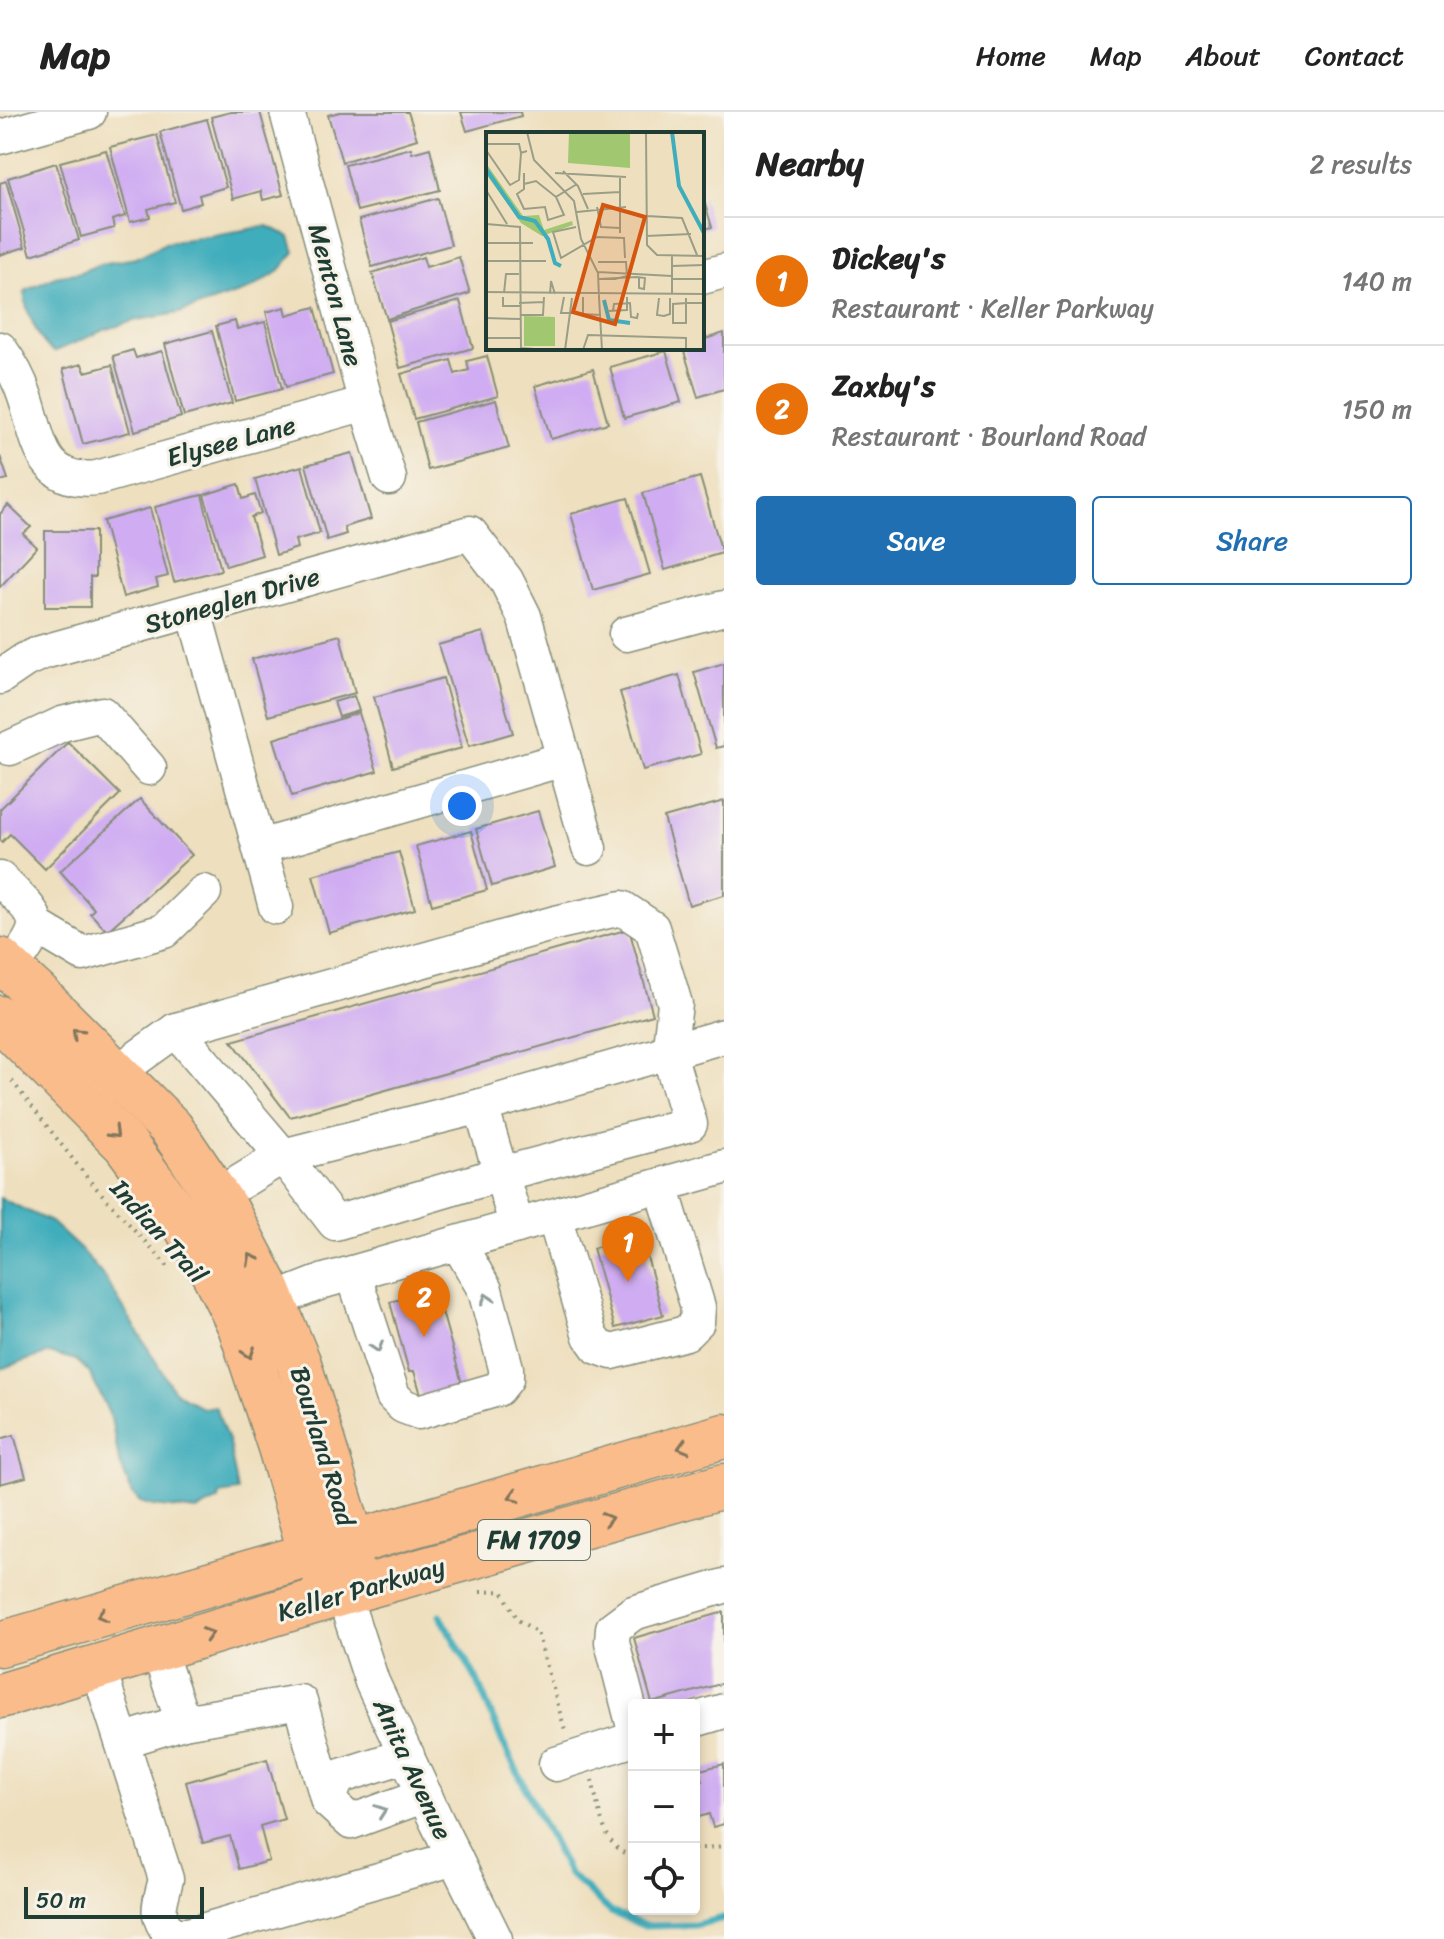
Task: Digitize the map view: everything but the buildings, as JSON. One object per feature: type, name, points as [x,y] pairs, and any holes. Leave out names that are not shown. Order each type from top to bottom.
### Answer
[{"type":"main road","name":"Bourland Road","points":[[5,965],[171,1128],[217,1196],[273,1301],[299,1364],[353,1543],[343,1593]]},
{"type":"main road","name":"Bourland Road","points":[[0,1018],[125,1144],[185,1225],[240,1326],[311,1555],[343,1593]]},
{"type":"main road","name":"Keller Parkway","points":[[0,1644],[724,1436]]},
{"type":"main road","name":"Keller Parkway","points":[[0,1696],[343,1593],[724,1486]]},
{"type":"street","points":[[0,137],[89,112]]},
{"type":"street","name":"Menton Lane","points":[[287,112],[389,478]]},
{"type":"street","points":[[704,276],[724,271]]},
{"type":"street","name":"Elysee Lane","points":[[0,349],[23,390],[41,450],[48,463],[67,476],[81,479],[97,478],[366,403]]},
{"type":"street","name":"Stoneglen Drive","points":[[0,677],[40,653],[470,533],[506,580],[524,616],[564,759]]},
{"type":"street","points":[[626,634],[724,608]]},
{"type":"street","points":[[194,611],[276,907]]},
{"type":"street","points":[[3,752],[62,724],[102,714],[149,768]]},
{"type":"street","points":[[260,847],[564,759],[589,848]]},
{"type":"street","points":[[0,879],[34,913],[36,926],[31,942],[5,965]]},
{"type":"street","points":[[36,926],[83,954],[164,931],[204,892]]},
{"type":"street","points":[[84,1103],[116,1073],[176,1030],[555,923],[622,908],[652,928],[675,1004],[669,1054],[690,1124],[721,1175],[661,1186],[517,1226],[353,1273],[273,1301]]},
{"type":"street","points":[[176,1030],[283,1156],[335,1223],[501,1174],[690,1124]]},
{"type":"street","points":[[217,1196],[283,1156],[481,1106],[724,1036]]},
{"type":"street","points":[[481,1106],[517,1226]]},
{"type":"street","points":[[554,1216],[590,1336],[598,1347],[612,1352],[686,1333],[697,1322],[698,1307],[661,1186]]},
{"type":"street","points":[[353,1273],[393,1396],[403,1406],[419,1412],[498,1389],[506,1379],[506,1368],[485,1290],[458,1243]]},
{"type":"street","points":[[628,1704],[612,1642],[613,1628],[633,1613],[724,1586]]},
{"type":"street","name":"Anita Avenue","points":[[343,1593],[372,1682],[495,1939]]},
{"type":"street","points":[[158,1649],[183,1722]]},
{"type":"street","points":[[98,1667],[166,1879],[158,1912],[162,1925],[171,1935],[188,1935],[455,1858]]},
{"type":"street","points":[[122,1741],[183,1722],[300,1702],[328,1801],[351,1822],[425,1795]]},
{"type":"street","points":[[700,1718],[724,1711]]},
{"type":"street","points":[[568,1760],[628,1741]]},
{"type":"street","points":[[328,1801],[338,1777],[407,1755]]},
{"type":"path","name":"Indian Trail","points":[[11,1080],[89,1180],[172,1271]]},
{"type":"path","points":[[471,1594],[502,1591],[518,1620],[537,1632],[565,1731],[568,1760],[590,1775],[608,1838],[621,1853],[628,1855]]},
{"type":"path","points":[[700,1848],[724,1846]]},
{"type":"water","points":[[268,226],[290,237],[295,252],[278,272],[248,290],[179,313],[137,320],[104,330],[54,352],[38,334],[29,315],[25,291],[55,277],[136,258],[165,243]]},
{"type":"water","points":[[0,1198],[51,1222],[81,1250],[105,1278],[174,1391],[202,1408],[215,1406],[229,1443],[238,1491],[220,1494],[219,1500],[197,1511],[140,1502],[132,1493],[119,1461],[111,1418],[89,1372],[76,1360],[49,1353],[0,1369]]},
{"type":"waterway","points":[[440,1615],[476,1678],[503,1743],[568,1873],[611,1912],[645,1926],[695,1925],[724,1918]]},
{"type":"place","name":"Dickey's","points":[[628,1282]]},
{"type":"place","name":"Zaxby's","points":[[424,1337]]}]
